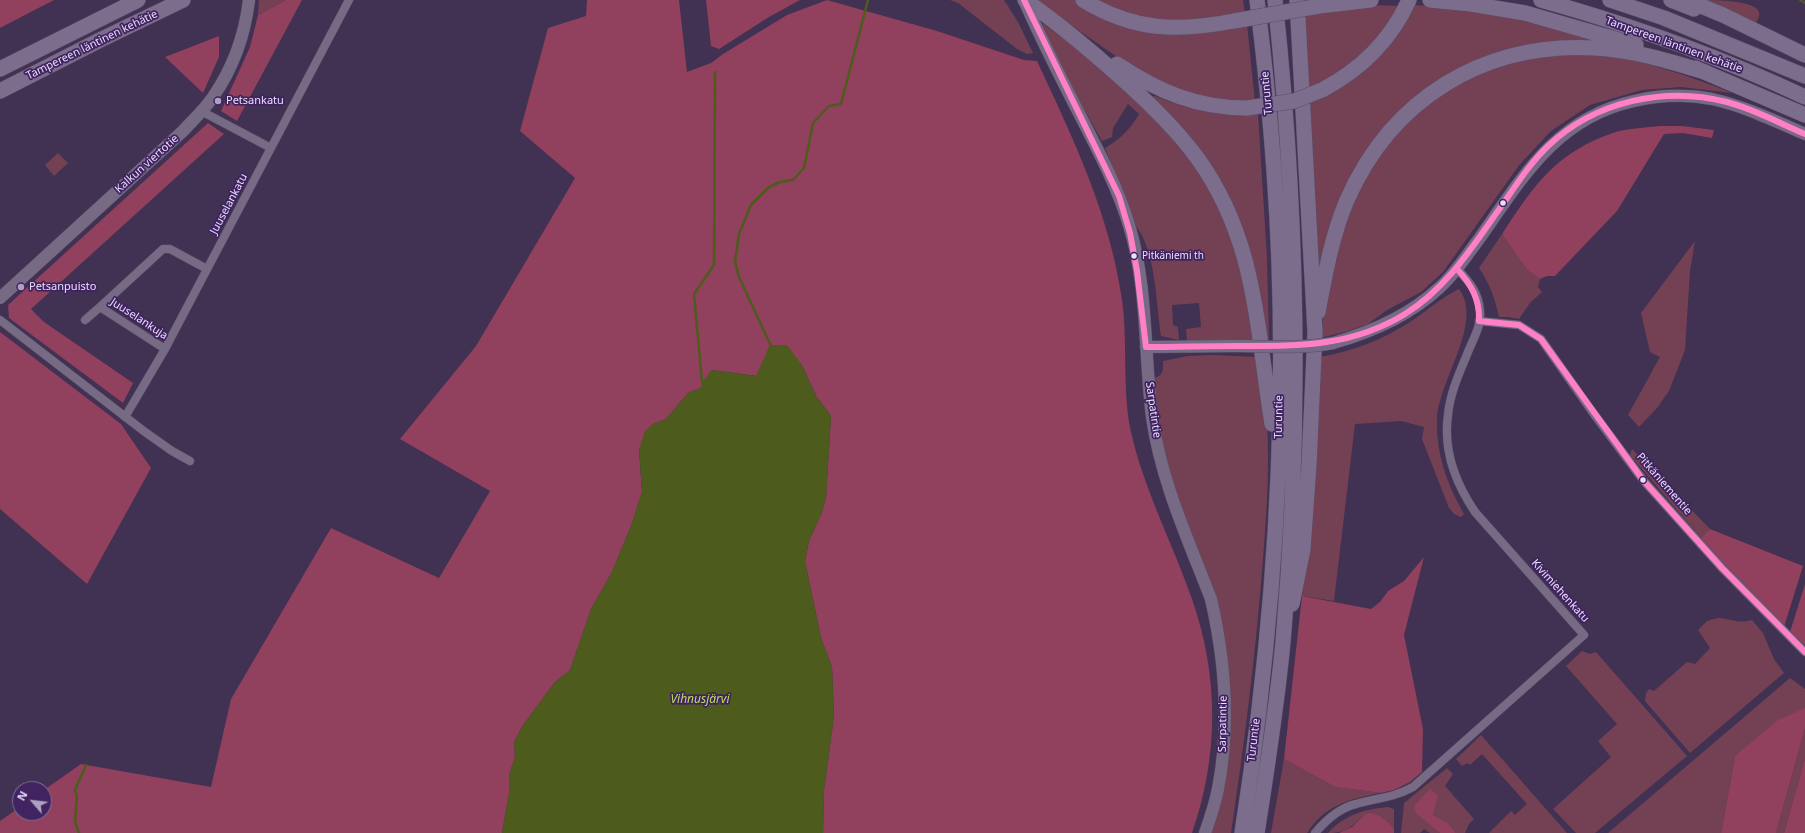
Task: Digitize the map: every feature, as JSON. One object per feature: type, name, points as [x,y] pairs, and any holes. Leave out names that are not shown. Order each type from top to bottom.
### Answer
[{"type":"highway","name":"Tampereen läntinen kehätie","points":[[0,69],[138,0]]},
{"type":"highway","name":"Tampereen läntinen kehätie","points":[[0,91],[100,40],[184,0]]},
{"type":"highway","points":[[1025,0],[1110,67],[1164,118],[1193,151],[1219,192],[1229,212],[1246,267],[1278,460]]},
{"type":"highway","points":[[1083,0],[1124,20],[1151,26],[1185,28],[1319,6],[1371,0]]},
{"type":"highway","name":"Turuntie","points":[[1242,833],[1258,714],[1272,580],[1278,460],[1280,357],[1274,172],[1257,0]]},
{"type":"highway","name":"Turuntie","points":[[1257,833],[1283,642],[1294,429],[1295,309],[1290,170],[1275,0]]},
{"type":"highway","points":[[1283,642],[1301,567],[1303,549],[1309,465],[1314,332],[1297,0]]},
{"type":"highway","points":[[1066,31],[1085,41],[1136,76],[1176,96],[1216,107],[1248,108],[1294,101],[1322,90],[1348,75],[1375,51],[1393,29],[1410,0]]},
{"type":"highway","points":[[1430,0],[1494,7],[1555,21],[1637,46],[1705,72],[1805,114]]},
{"type":"highway","name":"Tampereen läntinen kehätie","points":[[1541,0],[1603,18],[1721,60],[1805,97]]},
{"type":"highway","name":"Tampereen läntinen kehätie","points":[[1610,0],[1664,18],[1805,76]]},
{"type":"highway","points":[[1671,0],[1777,42]]},
{"type":"highway","points":[[1687,0],[1724,15],[1805,55]]},
{"type":"highway","points":[[1314,332],[1333,243],[1346,202],[1354,185],[1372,154],[1391,130],[1414,107],[1437,89],[1488,62],[1553,47],[1596,48],[1630,52],[1705,72]]},
{"type":"street","name":"Juuselankatu","points":[[125,417],[165,349],[349,0]]},
{"type":"street","name":"Sarpatintie","points":[[1025,0],[1119,196],[1129,226],[1136,257],[1152,418],[1166,483],[1211,599],[1219,643],[1224,707],[1222,758],[1218,789],[1205,833]]},
{"type":"street","name":"Kalkun viertotie","points":[[0,298],[183,131],[201,112],[213,97],[232,63],[246,25],[249,1]]},
{"type":"street","points":[[1146,347],[1319,346],[1369,332],[1402,316],[1424,301],[1457,269],[1519,180],[1550,145],[1595,114],[1621,104],[1658,96],[1693,96],[1744,108],[1805,134]]},
{"type":"street","points":[[201,112],[271,148]]},
{"type":"street","name":"Juuselankuja","points":[[85,320],[163,249],[170,249],[207,269]]},
{"type":"street","points":[[1457,269],[1470,282],[1476,292],[1480,311],[1479,321]]},
{"type":"street","name":"Juuselankuja","points":[[100,307],[165,349]]},
{"type":"street","points":[[0,320],[161,444],[190,461]]},
{"type":"street","name":"Pitkäniementie","points":[[1479,321],[1519,325],[1541,339],[1593,414],[1643,480],[1722,568],[1805,652]]},
{"type":"street","name":"Kivimiehenkatu","points":[[1315,833],[1328,819],[1342,810],[1355,804],[1395,796],[1413,786],[1584,635],[1475,512],[1466,499],[1455,476],[1448,444],[1448,415],[1454,386],[1479,321]]},
{"type":"shaded area","points":[[0,0],[54,0],[0,28]]},
{"type":"shaded area","points":[[259,0],[286,0],[258,15]]},
{"type":"shaded area","points":[[286,0],[302,0],[237,121],[221,111],[250,47],[258,15]]},
{"type":"shaded area","points":[[587,0],[679,0],[687,72],[711,63],[723,54],[787,15],[827,0],[937,31],[1024,60],[1037,61],[1077,148],[1109,238],[1116,268],[1124,316],[1127,400],[1131,432],[1143,475],[1192,599],[1201,628],[1207,657],[1211,687],[1211,745],[1201,804],[1192,833],[823,833],[824,790],[834,716],[832,667],[821,638],[805,561],[809,541],[822,512],[826,497],[831,416],[816,396],[802,365],[770,345],[757,376],[712,370],[701,388],[688,393],[666,419],[653,424],[639,449],[642,492],[631,526],[612,572],[591,609],[570,670],[555,682],[523,725],[514,742],[515,757],[509,775],[509,794],[502,833],[0,833],[0,821],[12,813],[12,821],[52,821],[52,784],[81,764],[211,787],[231,699],[331,528],[439,578],[490,491],[400,439],[476,346],[575,178],[520,131],[548,28],[586,16]]},
{"type":"shaded area","points":[[706,0],[800,0],[769,17],[719,49],[711,46]]},
{"type":"shaded area","points":[[950,0],[1004,0],[1018,22],[1033,53],[1027,54],[1017,49],[958,3]]},
{"type":"shaded area","points":[[1035,0],[1076,0],[1112,19],[1247,24],[1255,102],[1228,102],[1175,90],[1117,57]]},
{"type":"shaded area","points":[[1092,0],[1243,0],[1245,13],[1209,20],[1146,21]]},
{"type":"shaded area","points":[[1701,0],[1715,0],[1750,5],[1756,8],[1759,12],[1759,17],[1756,24]]},
{"type":"shaded area","points":[[1368,5],[1401,6],[1382,33],[1360,56],[1334,75],[1305,90],[1300,13]]},
{"type":"shaded area","points":[[1412,5],[1454,7],[1509,14],[1640,51],[1528,46],[1489,55],[1452,73],[1398,114],[1369,146],[1350,177],[1339,205],[1315,302],[1306,102],[1334,90]]},
{"type":"shaded area","points":[[1041,22],[1124,87],[1174,138],[1196,166],[1214,196],[1233,241],[1247,298],[1255,341],[1187,341],[1186,329],[1201,327],[1199,303],[1172,305],[1173,325],[1178,327],[1179,340],[1161,336],[1154,278],[1148,250],[1143,237],[1136,226],[1105,148],[1125,133],[1139,114],[1128,104],[1113,128],[1112,137],[1102,141],[1063,72]]},
{"type":"shaded area","points":[[219,36],[219,57],[203,93],[165,57]]},
{"type":"shaded area","points":[[1608,54],[1671,71],[1732,93],[1681,87],[1642,90],[1590,105],[1551,131],[1520,164],[1443,272],[1421,292],[1387,310],[1368,324],[1345,332],[1320,338],[1328,289],[1350,205],[1390,136],[1422,107],[1457,83],[1525,57]]},
{"type":"shaded area","points":[[1155,96],[1182,106],[1218,113],[1258,113],[1267,258],[1269,340],[1262,340],[1231,210],[1151,97]]},
{"type":"shaded area","points":[[208,123],[224,134],[31,309],[44,322],[133,383],[123,403],[9,318],[8,305]]},
{"type":"shaded area","points":[[1661,126],[1682,126],[1714,130],[1712,138],[1683,133],[1664,134],[1617,211],[1555,276],[1547,276],[1540,279],[1527,270],[1502,234],[1521,205],[1552,168],[1579,148],[1609,134],[1624,130]]},
{"type":"shaded area","points":[[58,153],[68,163],[54,176],[45,165]]},
{"type":"shaded area","points":[[1502,234],[1527,270],[1540,279],[1538,287],[1542,292],[1530,303],[1519,319],[1499,317],[1492,292],[1479,268]]},
{"type":"shaded area","points":[[1695,241],[1690,271],[1685,350],[1669,391],[1657,408],[1639,427],[1628,415],[1660,357],[1650,352],[1641,313]]},
{"type":"shaded area","points":[[1459,289],[1465,303],[1466,318],[1464,335],[1440,403],[1437,419],[1437,432],[1438,444],[1444,468],[1452,491],[1464,514],[1461,517],[1454,514],[1449,508],[1422,439],[1424,427],[1401,421],[1355,424],[1334,601],[1302,596],[1308,543],[1319,357],[1344,352],[1380,339],[1402,327],[1441,299]]},
{"type":"shaded area","points":[[0,332],[121,424],[151,468],[87,584],[0,509]]},
{"type":"shaded area","points":[[1212,355],[1258,357],[1268,441],[1265,534],[1256,637],[1249,702],[1231,833],[1208,833],[1214,817],[1224,654],[1164,455],[1158,421],[1154,378],[1161,374],[1163,361],[1188,356]]},
{"type":"shaded area","points":[[1632,449],[1710,529],[1701,538],[1630,455]]},
{"type":"shaded area","points":[[1710,529],[1803,566],[1784,627],[1723,564],[1701,538]]},
{"type":"shaded area","points":[[1424,557],[1404,635],[1423,729],[1422,772],[1410,782],[1394,790],[1381,793],[1335,787],[1284,759],[1302,596],[1371,609],[1380,602],[1388,591],[1404,581]]},
{"type":"shaded area","points":[[1805,584],[1805,645],[1790,632]]},
{"type":"shaded area","points":[[1718,618],[1738,621],[1752,620],[1763,633],[1774,659],[1784,673],[1690,753],[1645,701],[1646,693],[1649,689],[1654,691],[1687,662],[1695,664],[1710,648],[1698,630],[1707,621]]},
{"type":"shaded area","points":[[1582,651],[1590,654],[1596,652],[1687,756],[1595,833],[1576,833],[1553,809],[1611,757],[1598,741],[1617,724],[1566,666]]},
{"type":"shaded area","points":[[1790,678],[1805,689],[1805,710],[1735,756],[1721,833],[1608,833]]},
{"type":"shaded area","points":[[1805,708],[1805,728],[1776,833],[1721,833],[1735,756],[1778,720]]},
{"type":"shaded area","points":[[1805,728],[1805,758],[1784,833],[1776,833]]},
{"type":"shaded area","points":[[1481,735],[1567,833],[1489,833],[1511,811],[1515,815],[1527,804],[1482,754],[1470,765],[1468,763],[1462,766],[1456,759]]},
{"type":"shaded area","points":[[1805,758],[1805,833],[1784,833]]},
{"type":"shaded area","points":[[1284,759],[1335,787],[1381,793],[1340,804],[1322,815],[1307,833],[1271,833]]},
{"type":"shaded area","points":[[1447,768],[1453,774],[1445,786],[1474,819],[1469,824],[1465,833],[1456,833],[1448,823],[1433,815],[1437,795],[1430,823],[1440,833],[1430,833],[1424,829],[1420,833],[1401,833],[1404,803]]},
{"type":"shaded area","points":[[1430,789],[1438,795],[1433,815],[1448,823],[1456,833],[1440,833],[1416,813],[1414,806]]},
{"type":"shaded area","points":[[1388,807],[1394,809],[1394,829],[1381,816],[1364,815],[1352,826],[1340,832],[1328,833],[1348,817],[1371,809]]},
{"type":"shaded area","points":[[1370,813],[1378,815],[1386,821],[1394,829],[1394,833],[1339,833],[1352,827],[1364,815]]},
{"type":"water","name":"Vihnusjärvi","points":[[770,345],[787,345],[802,365],[816,396],[831,416],[826,497],[822,512],[809,541],[805,561],[821,638],[832,667],[834,716],[824,790],[823,833],[502,833],[509,794],[509,775],[515,757],[514,742],[523,725],[555,682],[570,670],[591,609],[612,572],[631,526],[642,492],[639,449],[645,431],[653,424],[666,419],[688,393],[701,388],[702,382],[712,370],[756,376]]},
{"type":"waterway","points":[[771,346],[739,277],[735,262],[739,234],[751,205],[769,187],[780,182],[793,180],[804,168],[813,123],[829,106],[841,104],[868,0]]},
{"type":"waterway","points":[[1800,0],[1805,3]]},
{"type":"waterway","points":[[702,382],[694,294],[714,265],[715,72]]},
{"type":"waterway","points":[[79,833],[75,822],[77,797],[75,790],[86,765]]},
{"type":"transit line","points":[[1024,0],[1119,196],[1130,233],[1137,271],[1146,347]]},
{"type":"transit line","points":[[1146,347],[1303,345],[1345,339],[1385,325],[1419,304],[1444,282],[1475,243],[1526,171],[1548,146],[1587,118],[1609,108],[1632,101],[1656,97],[1703,97],[1747,108],[1805,134]]},
{"type":"transit line","points":[[1457,269],[1474,292],[1478,306],[1479,321]]},
{"type":"transit line","points":[[1479,321],[1519,325],[1541,339],[1643,480],[1722,568],[1805,652]]},
{"type":"place","name":"Petsankatu","points":[[218,101]]},
{"type":"place","name":"Pitkäniemi th","points":[[1134,256]]},
{"type":"place","name":"Petsanpuisto","points":[[21,287]]}]
